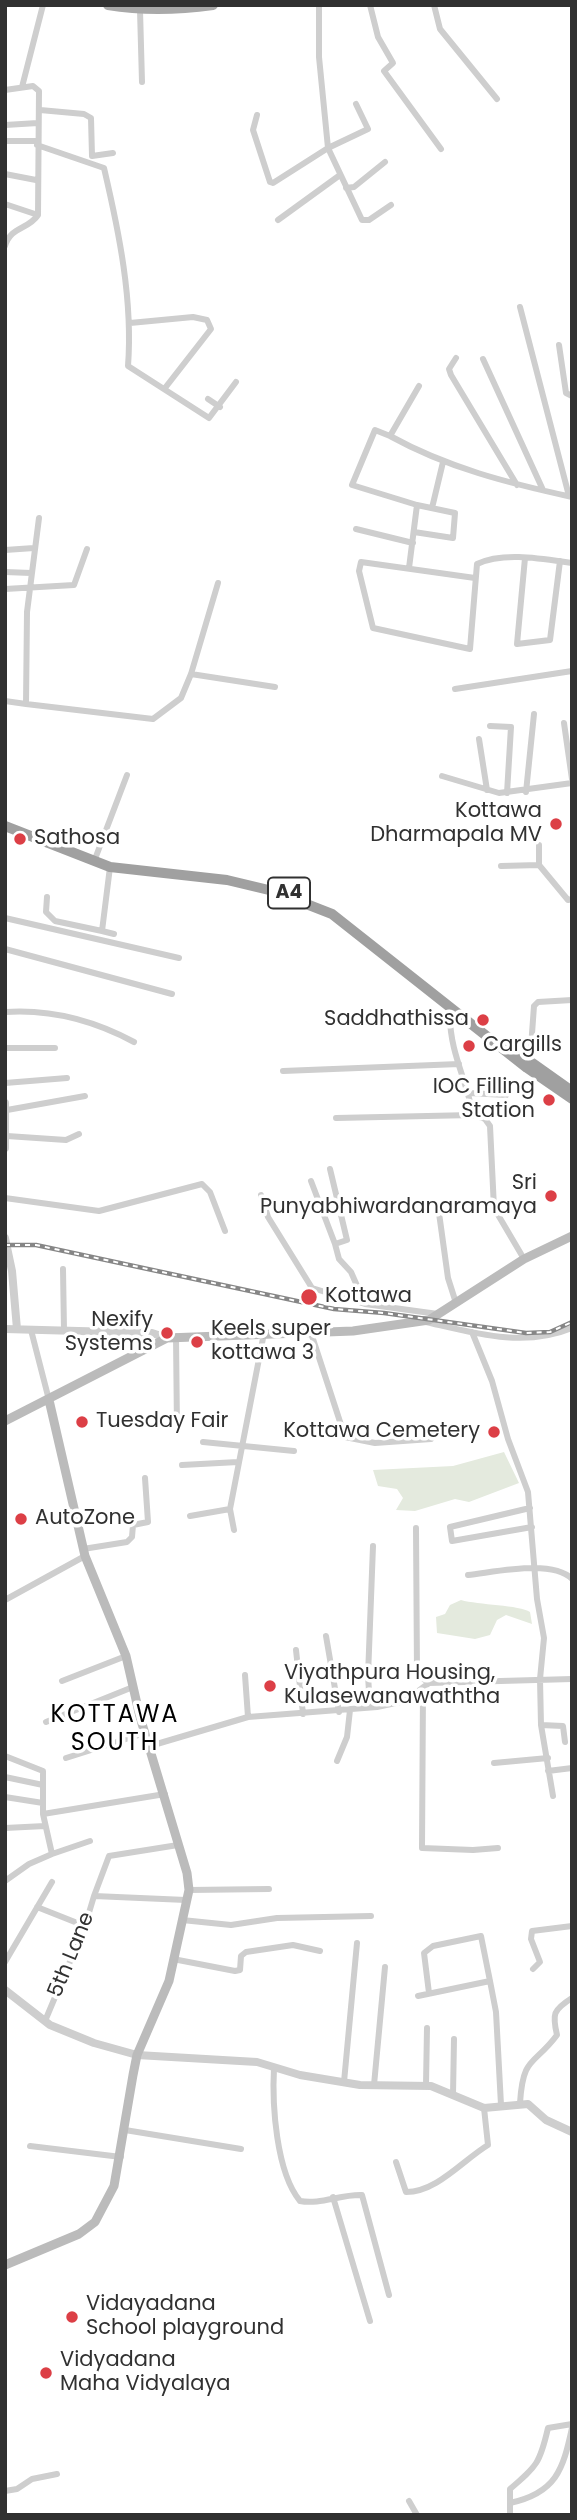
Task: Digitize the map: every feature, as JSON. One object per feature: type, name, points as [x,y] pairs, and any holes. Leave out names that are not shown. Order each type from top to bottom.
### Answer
[{"type":"highway","name":"A4","points":[[5,824],[95,859],[274,887],[340,915],[487,1031],[572,1091]]},
{"type":"highway","name":"A4","points":[[5,824],[110,867],[228,878],[273,891],[332,914],[572,1099]]},
{"type":"main road","points":[[108,5],[138,10],[213,5]]},
{"type":"main road","points":[[5,1421],[171,1337],[379,1329],[423,1321],[524,1259],[572,1236]]},
{"type":"main road","points":[[5,2265],[79,2234],[95,2222],[114,2186],[137,2055],[169,1980],[187,1895],[187,1873],[145,1733],[126,1656],[84,1553],[49,1400]]},
{"type":"street","points":[[22,87],[43,5]]},
{"type":"street","points":[[319,5],[320,69],[328,148],[362,220],[369,220],[391,205]]},
{"type":"street","points":[[370,5],[378,37],[393,63],[384,71],[441,149]]},
{"type":"street","points":[[434,5],[440,29],[498,99]]},
{"type":"street","points":[[138,10],[140,80]]},
{"type":"street","points":[[5,90],[33,86],[39,91],[40,110],[36,180],[38,215],[34,220],[14,230],[5,246]]},
{"type":"street","points":[[257,115],[253,130],[270,182],[279,181],[328,148],[368,129],[356,104]]},
{"type":"street","points":[[40,110],[84,114],[90,118],[92,156],[113,153]]},
{"type":"street","points":[[5,125],[38,123]]},
{"type":"street","points":[[5,141],[37,143],[104,168],[115,213],[130,323],[128,366],[205,417],[212,416],[220,407],[236,382]]},
{"type":"street","points":[[346,188],[354,187],[385,162]]},
{"type":"street","points":[[5,174],[36,180]]},
{"type":"street","points":[[278,220],[340,175]]},
{"type":"street","points":[[5,204],[38,215]]},
{"type":"street","points":[[414,532],[453,538],[455,513],[417,505],[352,485],[375,430],[443,462],[517,485],[570,497],[520,307]]},
{"type":"street","points":[[130,323],[193,317],[206,320],[211,329],[165,388]]},
{"type":"street","points":[[559,345],[566,393],[572,396]]},
{"type":"street","points":[[456,358],[449,369],[451,375],[517,485]]},
{"type":"street","points":[[483,359],[543,490]]},
{"type":"street","points":[[390,436],[419,386]]},
{"type":"street","points":[[208,399],[220,407]]},
{"type":"street","points":[[432,508],[443,462]]},
{"type":"street","points":[[409,568],[417,505]]},
{"type":"street","points":[[26,704],[29,588],[39,518]]},
{"type":"street","points":[[356,529],[413,543]]},
{"type":"street","points":[[5,550],[34,548]]},
{"type":"street","points":[[5,589],[74,585],[87,549]]},
{"type":"street","points":[[475,578],[361,562],[359,571],[373,628],[470,649],[477,564],[486,559],[525,558],[572,563]]},
{"type":"street","points":[[525,558],[517,643],[550,639],[560,561]]},
{"type":"street","points":[[5,572],[31,573]]},
{"type":"street","points":[[5,701],[153,719],[181,698],[191,674],[218,583]]},
{"type":"street","points":[[455,689],[572,671]]},
{"type":"street","points":[[191,674],[275,687]]},
{"type":"street","points":[[526,792],[534,713]]},
{"type":"street","points":[[442,776],[487,790],[507,793],[526,792],[572,781],[564,723]]},
{"type":"street","points":[[490,726],[511,727],[507,793]]},
{"type":"street","points":[[479,739],[487,790]]},
{"type":"street","points":[[95,859],[127,775]]},
{"type":"street","points":[[539,845],[539,865],[568,900],[572,899]]},
{"type":"street","points":[[501,866],[539,865]]},
{"type":"street","points":[[102,931],[110,867]]},
{"type":"street","points":[[47,897],[46,912],[55,921],[114,934]]},
{"type":"street","points":[[5,918],[179,958]]},
{"type":"street","points":[[5,949],[172,994]]},
{"type":"street","points":[[530,1061],[534,1006],[538,1002],[572,1000]]},
{"type":"street","points":[[5,1012],[41,1012],[94,1023],[134,1042]]},
{"type":"street","points":[[456,1012],[450,1017],[450,1038],[469,1093],[473,1115]]},
{"type":"street","points":[[5,1048],[54,1048]]},
{"type":"street","points":[[283,1071],[458,1064]]},
{"type":"street","points":[[5,1083],[67,1078]]},
{"type":"street","points":[[469,1093],[506,1095]]},
{"type":"street","points":[[5,1148],[6,1106],[85,1096]]},
{"type":"street","points":[[336,1118],[473,1115],[485,1119],[489,1126],[494,1208],[524,1259]]},
{"type":"street","points":[[7,1130],[66,1140],[79,1134]]},
{"type":"street","points":[[330,1169],[348,1240],[335,1244]]},
{"type":"street","points":[[312,1181],[339,1259],[351,1272],[365,1304]]},
{"type":"street","points":[[5,1198],[99,1211],[202,1184],[210,1192],[225,1231]]},
{"type":"street","points":[[261,1195],[268,1217],[312,1288],[365,1304],[438,1314]]},
{"type":"street","points":[[439,1213],[448,1278],[456,1303]]},
{"type":"street","points":[[5,1238],[12,1271],[17,1329]]},
{"type":"street","points":[[63,1269],[64,1330]]},
{"type":"street","points":[[423,1321],[472,1332],[529,1338],[554,1335],[572,1328]]},
{"type":"street","points":[[5,1329],[171,1337],[177,1430]]},
{"type":"street","points":[[31,1330],[49,1400]]},
{"type":"street","points":[[472,1332],[492,1381],[530,1508],[537,1598],[544,1638],[540,1679],[541,1725],[553,1796]]},
{"type":"street","points":[[311,1333],[345,1437],[375,1443],[431,1439]]},
{"type":"street","points":[[234,1530],[230,1509],[264,1334]]},
{"type":"street","points":[[203,1442],[293,1451]]},
{"type":"street","points":[[182,1465],[238,1462]]},
{"type":"street","points":[[5,1600],[84,1553],[127,1542],[132,1537],[133,1525],[148,1522],[145,1478]]},
{"type":"street","points":[[530,1508],[450,1527],[452,1541],[532,1527]]},
{"type":"street","points":[[190,1516],[230,1509]]},
{"type":"street","points":[[416,1528],[417,1674],[429,1683],[572,1679]]},
{"type":"street","points":[[370,1706],[368,1676],[373,1546]]},
{"type":"street","points":[[468,1575],[536,1569],[562,1570],[572,1579]]},
{"type":"street","points":[[326,1636],[339,1712]]},
{"type":"street","points":[[296,1650],[303,1714]]},
{"type":"street","points":[[62,1681],[126,1656]]},
{"type":"street","points":[[245,1675],[248,1717]]},
{"type":"street","points":[[150,1746],[248,1717],[339,1712],[405,1701],[429,1683]]},
{"type":"street","points":[[46,1722],[133,1687]]},
{"type":"street","points":[[423,1689],[422,1848],[499,1848]]},
{"type":"street","points":[[337,1761],[347,1737],[350,1710]]},
{"type":"street","points":[[541,1725],[563,1726],[565,1742]]},
{"type":"street","points":[[66,1758],[145,1733]]},
{"type":"street","points":[[5,1756],[43,1771],[43,1814],[52,1854]]},
{"type":"street","points":[[494,1763],[548,1758]]},
{"type":"street","points":[[548,1771],[572,1769]]},
{"type":"street","points":[[5,1776],[43,1785]]},
{"type":"street","points":[[43,1814],[165,1794]]},
{"type":"street","points":[[5,1797],[43,1803]]},
{"type":"street","points":[[5,1828],[45,1826]]},
{"type":"street","points":[[5,1881],[29,1864],[90,1841]]},
{"type":"street","points":[[94,1896],[109,1856],[178,1845]]},
{"type":"street","points":[[5,1962],[52,1882]]},
{"type":"street","name":"5th Lane","points":[[45,2021],[85,1926],[94,1896],[187,1895],[270,1889]]},
{"type":"street","points":[[37,1907],[85,1926]]},
{"type":"street","points":[[182,1920],[231,1925],[277,1918],[371,1916]]},
{"type":"street","points":[[533,1969],[540,1962],[531,1939],[531,1931],[572,1926]]},
{"type":"street","points":[[429,1993],[424,1953],[433,1946],[481,1936],[496,2012],[501,2105]]},
{"type":"street","points":[[344,2082],[357,1943]]},
{"type":"street","points":[[173,1959],[240,1970],[242,1956],[246,1952],[293,1945],[320,1951]]},
{"type":"street","points":[[374,2085],[385,1967]]},
{"type":"street","points":[[418,1996],[490,1981]]},
{"type":"street","points":[[5,1990],[45,2021],[94,2043],[137,2055],[233,2059],[344,2082],[426,2085],[484,2108],[528,2104],[546,2120],[572,2132]]},
{"type":"street","points":[[520,2103],[523,2074],[538,2052],[557,2035],[552,2015],[555,2009],[572,1998]]},
{"type":"street","points":[[426,2085],[427,2028]]},
{"type":"street","points":[[453,2095],[454,2039]]},
{"type":"street","points":[[274,2068],[273,2114],[284,2169],[293,2193],[300,2201],[310,2203],[333,2197],[362,2195],[389,2295]]},
{"type":"street","points":[[396,2162],[406,2192],[443,2178],[466,2158],[488,2145],[484,2108]]},
{"type":"street","points":[[125,2130],[241,2149]]},
{"type":"street","points":[[30,2146],[121,2157]]},
{"type":"street","points":[[333,2197],[370,2321]]},
{"type":"street","points":[[510,2503],[545,2491],[564,2466],[572,2426],[548,2428],[542,2454],[533,2471],[510,2489],[510,2503],[510,2515]]},
{"type":"street","points":[[5,2491],[17,2489],[32,2479],[57,2474]]},
{"type":"street","points":[[409,2501],[417,2515]]},
{"type":"shaded area","points":[[504,1452],[519,1483],[469,1502],[455,1499],[415,1511],[396,1510],[403,1498],[397,1489],[378,1486],[373,1470],[453,1466]]},
{"type":"shaded area","points":[[461,1600],[525,1610],[530,1612],[532,1624],[506,1615],[497,1620],[490,1635],[475,1639],[437,1633],[436,1617],[445,1614],[450,1605]]},
{"type":"railway","points":[[5,1245],[36,1245],[334,1309],[384,1313],[526,1333],[550,1332],[572,1322]]},
{"type":"place","name":"Kottawa Dharmapala MV","points":[[556,824]]},
{"type":"place","name":"Sathosa","points":[[20,839]]},
{"type":"place","name":"Saddhathissa","points":[[483,1020]]},
{"type":"place","name":"Cargills","points":[[469,1046]]},
{"type":"place","name":"IOC Filling Station","points":[[549,1100]]},
{"type":"place","name":"Sri Punyabhiwardanaramaya","points":[[551,1196]]},
{"type":"place","name":"Kottawa","points":[[309,1297]]},
{"type":"place","name":"Nexify Systems","points":[[167,1333]]},
{"type":"place","name":"Keels super kottawa 3","points":[[197,1342]]},
{"type":"place","name":"Tuesday Fair","points":[[82,1422]]},
{"type":"place","name":"Kottawa Cemetery","points":[[494,1432]]},
{"type":"place","name":"AutoZone","points":[[21,1519]]},
{"type":"place","name":"Viyathpura Housing, Kulasewanawaththa","points":[[270,1686]]},
{"type":"place","name":"Vidayadana School playground","points":[[72,2317]]},
{"type":"place","name":"Vidyadana Maha Vidyalaya","points":[[46,2373]]},
{"type":"district","name":"KOTTAWA SOUTH","points":[[115,1730]]}]
